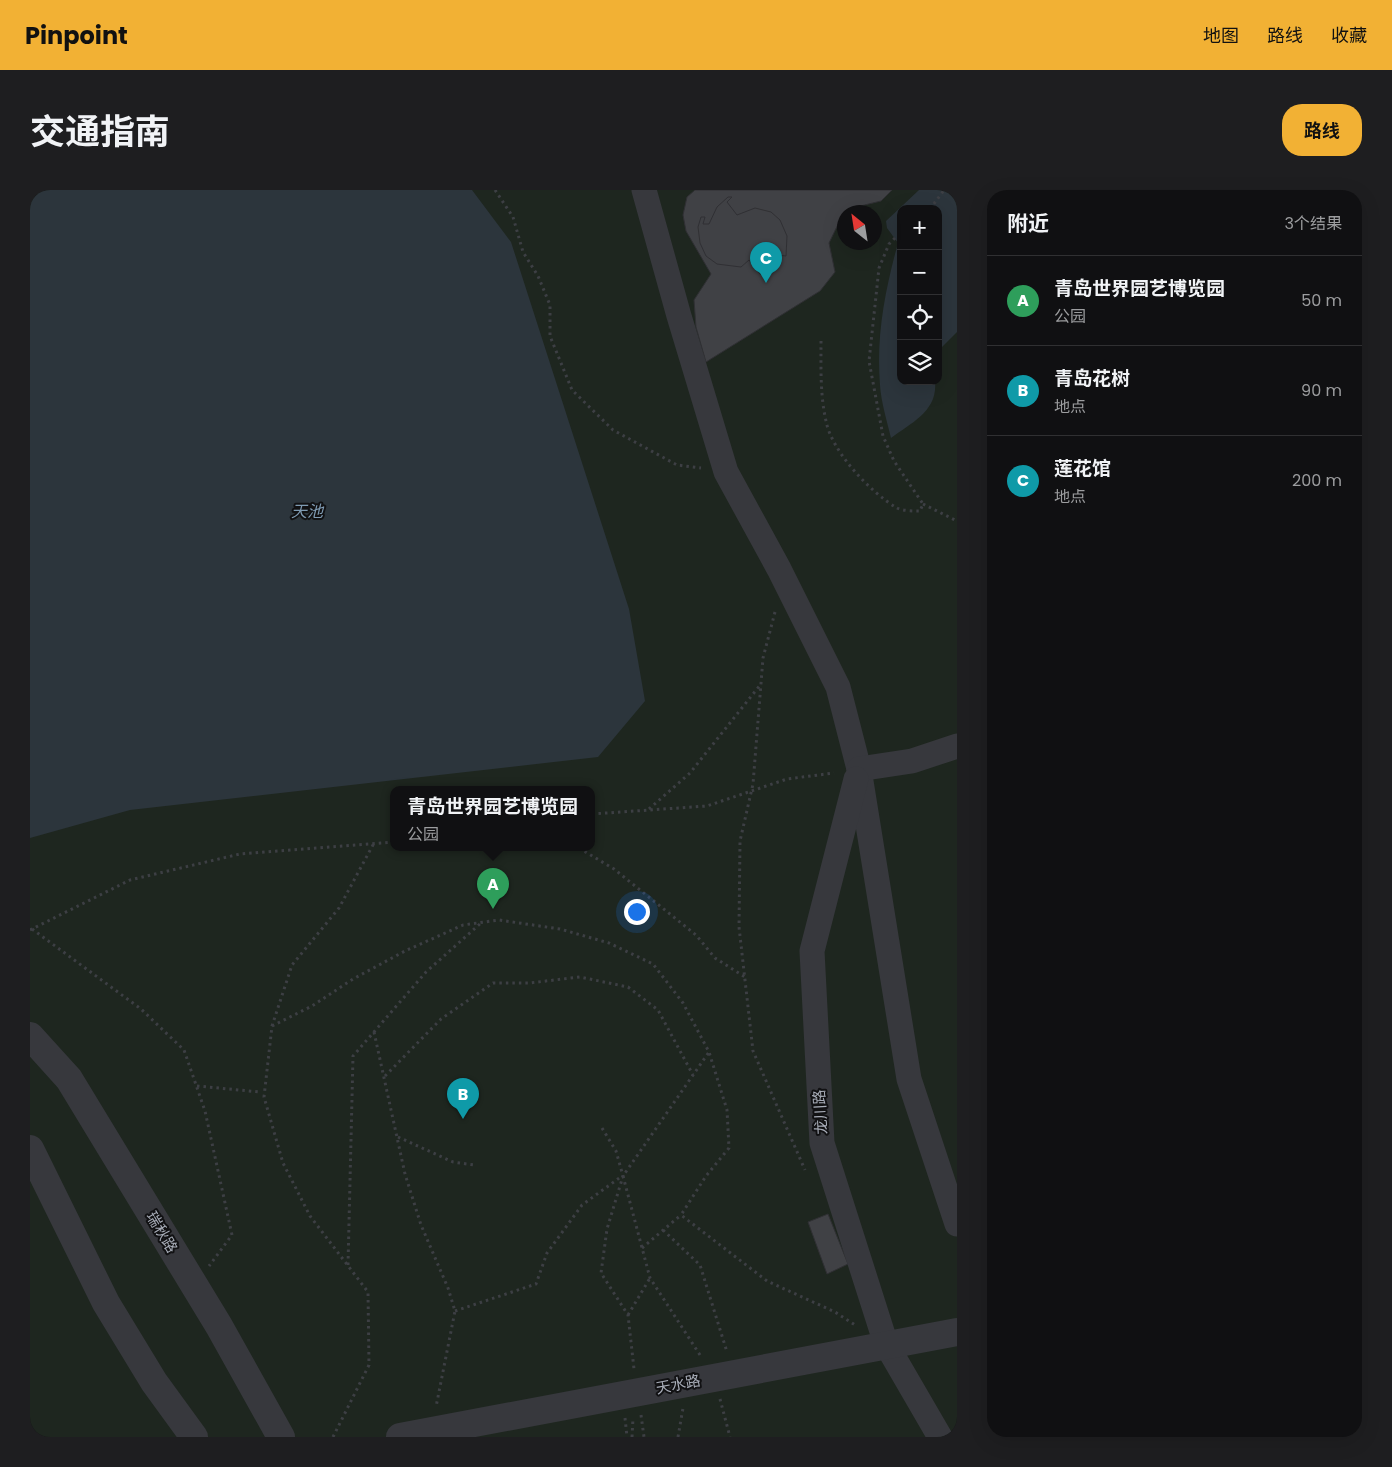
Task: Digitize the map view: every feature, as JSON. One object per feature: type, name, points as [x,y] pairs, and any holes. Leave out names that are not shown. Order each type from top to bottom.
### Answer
[{"type":"street","points":[[644,190],[679,316],[726,472],[784,579],[838,687],[859,769],[909,1079],[957,1224]]},
{"type":"street","points":[[859,769],[912,761],[957,746]]},
{"type":"street","name":"龙川路","points":[[859,769],[812,951],[822,1143],[886,1344],[940,1437]]},
{"type":"street","name":"瑞秋路","points":[[30,1036],[69,1079],[195,1286],[281,1437]]},
{"type":"street","points":[[30,1149],[106,1303],[154,1382],[194,1437]]},
{"type":"street","name":"天水路","points":[[400,1437],[957,1332]]},
{"type":"path","points":[[495,190],[513,217],[523,252],[538,276],[550,305],[550,336],[572,390],[612,430],[677,465],[726,472]]},
{"type":"path","points":[[933,205],[944,190]]},
{"type":"path","points":[[897,236],[889,244],[879,268],[869,361],[883,436],[894,461],[923,504],[957,521]]},
{"type":"path","points":[[821,341],[821,377],[826,423],[846,464],[868,485],[899,509],[920,512],[923,504]]},
{"type":"path","points":[[784,579],[763,658],[753,784],[740,841],[739,927],[753,1050],[804,1170],[816,1185],[836,1187]]},
{"type":"path","points":[[648,810],[690,773],[762,683]]},
{"type":"path","points":[[595,814],[707,806],[787,779],[859,769]]},
{"type":"path","points":[[195,1286],[232,1235],[207,1120],[184,1050],[140,1009],[31,930],[130,880],[240,854],[390,842]]},
{"type":"path","points":[[333,1437],[369,1365],[368,1292],[310,1216],[283,1163],[264,1097],[272,1026],[292,965],[339,908],[374,843]]},
{"type":"path","points":[[584,851],[614,869],[696,935],[715,958],[745,977]]},
{"type":"path","points":[[272,1026],[312,1006],[353,979],[405,951],[463,925],[499,920],[560,929],[609,943],[653,964],[683,1003],[709,1052],[727,1110],[729,1148],[706,1176],[681,1216],[642,1248]]},
{"type":"path","points":[[348,1266],[353,1056],[426,972],[482,922]]},
{"type":"path","points":[[385,1076],[441,1019],[493,983],[529,983],[580,978],[628,987],[658,1010],[693,1076]]},
{"type":"path","points":[[374,1032],[405,1174],[421,1225],[448,1288],[455,1311],[446,1347],[432,1431]]},
{"type":"path","points":[[636,1392],[628,1315],[601,1273],[607,1229],[623,1176],[709,1052]]},
{"type":"path","points":[[197,1086],[260,1092]]},
{"type":"path","points":[[602,1128],[616,1151],[650,1278],[724,1375]]},
{"type":"path","points":[[398,1136],[453,1162],[474,1165]]},
{"type":"path","points":[[455,1311],[536,1284],[547,1253],[582,1205],[623,1176]]},
{"type":"path","points":[[681,1216],[767,1281],[835,1312],[886,1344]]},
{"type":"path","points":[[663,1230],[700,1265],[724,1375],[730,1437]]},
{"type":"path","points":[[628,1315],[650,1278]]},
{"type":"shaded area","points":[[30,190],[957,190],[957,1437],[30,1437]]},
{"type":"water","name":"天池","points":[[30,190],[472,190],[511,242],[629,609],[645,701],[598,757],[130,810],[30,838]]},
{"type":"water","points":[[919,190],[957,190],[957,332],[942,347],[942,205],[903,205]]},
{"type":"water","points":[[897,211],[897,242],[887,228],[886,221]]},
{"type":"water","points":[[897,247],[897,385],[935,385],[935,391],[928,408],[915,421],[891,438],[883,405],[879,367],[883,313]]},
{"type":"building","points":[[695,190],[892,190],[881,201],[864,205],[837,205],[837,226],[829,243],[835,272],[820,291],[706,362],[696,327],[694,300],[711,274],[686,231],[683,215],[687,197]]},
{"type":"building","points":[[728,197],[732,197],[727,202],[737,215],[755,208],[771,212],[780,220],[787,236],[786,256],[776,255],[768,271],[761,275],[749,260],[741,267],[717,264],[706,256],[700,243],[698,227],[701,217],[705,217],[703,224],[709,224],[717,207]]},
{"type":"building","points":[[828,1214],[848,1264],[827,1274],[808,1222]]},
{"type":"place","name":"莲花馆","points":[[766,283]]},
{"type":"place","name":"青岛世界园艺博览园","points":[[493,909]]},
{"type":"place","name":"青岛花树","points":[[463,1119]]}]
